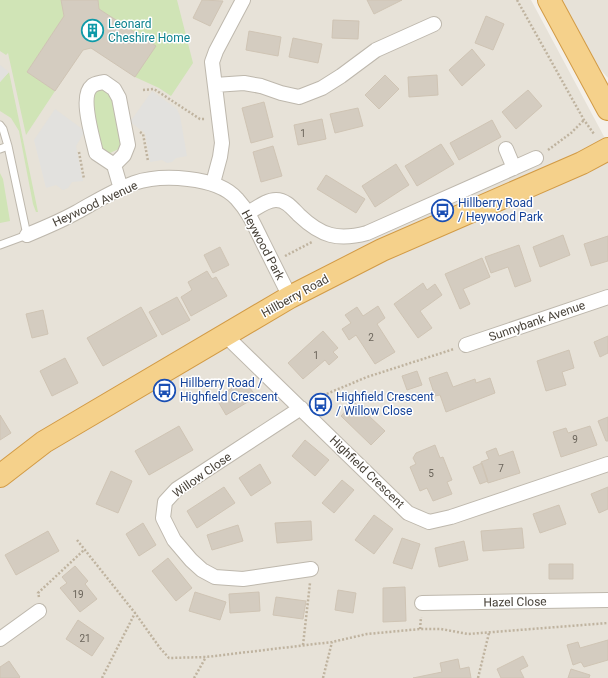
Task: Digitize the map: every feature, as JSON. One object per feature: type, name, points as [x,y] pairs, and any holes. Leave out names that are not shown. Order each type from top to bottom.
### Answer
[{"type":"highway","points":[[549,0],[608,109]]},
{"type":"highway","name":"Hillberry Road","points":[[0,476],[44,442],[290,297],[382,250],[574,166],[601,142]]},
{"type":"street","points":[[213,183],[222,143],[212,62],[216,51],[243,0]]},
{"type":"street","points":[[215,85],[244,83],[261,86],[299,97],[322,88],[376,50],[434,24]]},
{"type":"street","points":[[114,165],[124,155],[128,145],[119,98],[114,89],[104,82],[93,85],[87,93],[86,104],[96,153],[114,165],[121,189]]},
{"type":"street","points":[[506,149],[514,168]]},
{"type":"street","points":[[248,213],[268,201],[278,200],[287,203],[316,229],[326,234],[348,238],[367,233],[536,158]]},
{"type":"street","name":"Heywood Avenue","points":[[28,235],[68,217],[135,183],[181,178],[213,183]]},
{"type":"street","name":"Heywood Park","points":[[213,183],[227,189],[236,197],[248,213],[290,297]]},
{"type":"street","name":"Sunnybank Avenue","points":[[466,345],[608,297]]},
{"type":"street","name":"Highfield Crescent","points":[[226,336],[408,513],[429,522],[451,517],[608,464]]},
{"type":"street","name":"Willow Close","points":[[300,407],[177,489],[165,502],[163,518],[174,540],[191,560],[202,570],[215,577],[243,578],[311,569]]},
{"type":"street","name":"Hazel Close","points":[[422,603],[608,600]]},
{"type":"street","points":[[0,639],[39,611]]},
{"type":"lane","points":[[0,125],[8,146],[28,235],[0,246]]},
{"type":"lane","points":[[0,149],[8,146]]},
{"type":"path","points":[[516,0],[584,120],[601,142]]},
{"type":"path","points":[[143,90],[154,89],[200,119],[209,118]]},
{"type":"path","points":[[536,158],[571,133],[584,120]]},
{"type":"path","points":[[284,257],[326,234]]},
{"type":"path","points":[[300,407],[367,377],[466,345]]},
{"type":"path","points":[[77,540],[169,658],[206,656],[332,642],[367,634],[420,629],[468,634],[608,623]]},
{"type":"path","points":[[39,611],[38,592],[84,550]]},
{"type":"path","points":[[303,645],[311,569]]},
{"type":"path","points":[[102,678],[135,613]]},
{"type":"path","points":[[478,678],[489,633]]},
{"type":"path","points":[[323,678],[332,642]]},
{"type":"path","points":[[194,678],[206,656]]},
{"type":"shaded area","points":[[0,0],[531,0],[608,144],[608,678],[0,678]]},
{"type":"shaded area","points":[[562,0],[608,0],[608,78],[600,69]]},
{"type":"shaded area","points":[[0,65],[9,72],[0,82]]},
{"type":"shaded area","points":[[152,91],[177,109],[180,116],[187,156],[176,158],[172,162],[167,163],[162,160],[150,162],[145,133],[130,122]]},
{"type":"shaded area","points":[[55,109],[85,131],[76,146],[83,181],[72,182],[68,188],[63,190],[56,185],[46,188],[34,140]]},
{"type":"green space","points":[[0,0],[61,0],[64,16],[27,72],[55,91],[26,135],[8,53],[6,55],[0,51]]},
{"type":"green space","points":[[98,0],[177,0],[193,63],[171,96],[159,88],[135,77],[155,46],[99,9]]},
{"type":"green space","points":[[9,72],[38,212],[36,212],[33,204],[19,131],[11,118],[0,111],[0,82]]},
{"type":"green space","points":[[104,88],[113,94],[122,144],[121,148],[110,153],[102,150],[91,98],[96,90]]},
{"type":"green space","points":[[0,173],[3,179],[10,221],[0,223]]},
{"type":"building","name":"Leonard Cheshire Home","points":[[61,0],[98,0],[99,9],[156,46],[135,77],[91,48],[83,50],[55,91],[27,72],[64,16]]},
{"type":"building","points":[[202,0],[223,1],[210,26],[193,18]]},
{"type":"building","points":[[367,0],[402,0],[374,14]]},
{"type":"building","points":[[486,16],[504,24],[493,50],[475,43]]},
{"type":"building","points":[[333,20],[359,21],[358,39],[332,38]]},
{"type":"building","points":[[249,31],[281,37],[278,56],[246,50]]},
{"type":"building","points":[[293,38],[322,44],[318,63],[289,57]]},
{"type":"building","points":[[472,49],[485,65],[462,86],[449,70]]},
{"type":"building","points":[[385,75],[399,89],[379,109],[365,95]]},
{"type":"building","points":[[437,75],[438,95],[409,97],[408,77]]},
{"type":"building","points":[[528,90],[542,106],[516,129],[502,112]]},
{"type":"building","points":[[264,102],[273,137],[251,143],[242,108]]},
{"type":"building","points":[[358,108],[363,126],[335,133],[330,114]]},
{"type":"building","points":[[322,119],[326,139],[298,145],[294,125]]},
{"type":"building","points":[[492,120],[501,137],[459,160],[450,143]]},
{"type":"building","points":[[441,144],[454,164],[417,186],[405,166]]},
{"type":"building","points":[[273,146],[282,176],[261,182],[253,152]]},
{"type":"building","points":[[396,164],[409,185],[375,207],[362,186]]},
{"type":"building","points":[[326,175],[365,199],[356,213],[317,189]]},
{"type":"building","points":[[563,235],[570,255],[540,267],[533,247]]},
{"type":"building","points":[[608,236],[608,261],[591,266],[584,244]]},
{"type":"building","points":[[519,245],[531,281],[515,287],[508,267],[491,273],[485,257]]},
{"type":"building","points":[[220,247],[229,265],[213,273],[204,255]]},
{"type":"building","points":[[482,258],[490,277],[463,289],[470,304],[460,309],[445,274]]},
{"type":"building","points":[[207,271],[212,279],[216,277],[227,296],[191,316],[181,297],[192,290],[188,282]]},
{"type":"building","points":[[423,283],[427,290],[435,284],[442,295],[420,311],[432,328],[418,338],[394,304]]},
{"type":"building","points":[[177,297],[190,320],[162,335],[149,312]]},
{"type":"building","points":[[378,306],[385,318],[377,324],[395,352],[375,364],[356,335],[349,340],[342,329],[351,323],[345,315],[357,307],[363,316]]},
{"type":"building","points":[[141,307],[157,336],[103,366],[87,338]]},
{"type":"building","points":[[43,310],[48,334],[32,338],[26,314]]},
{"type":"building","points":[[323,331],[338,348],[333,352],[338,357],[329,365],[325,360],[303,379],[288,363]]},
{"type":"building","points":[[608,336],[608,353],[600,357],[594,342]]},
{"type":"building","points":[[569,350],[574,368],[562,372],[566,385],[546,391],[537,361]]},
{"type":"building","points":[[65,358],[78,383],[52,396],[40,371]]},
{"type":"building","points":[[417,371],[422,385],[407,390],[402,376]]},
{"type":"building","points":[[447,372],[453,387],[475,379],[476,383],[490,378],[495,393],[446,412],[440,395],[435,396],[429,378]]},
{"type":"building","points":[[245,380],[256,397],[226,415],[216,398]]},
{"type":"building","points":[[354,402],[385,431],[371,445],[341,416]]},
{"type":"building","points":[[0,415],[11,433],[0,440]]},
{"type":"building","points":[[608,417],[608,441],[606,441],[598,421]]},
{"type":"building","points":[[179,426],[193,450],[149,475],[135,451]]},
{"type":"building","points":[[590,426],[597,445],[561,457],[553,432],[566,428],[568,433]]},
{"type":"building","points":[[305,440],[329,460],[315,476],[292,456]]},
{"type":"building","points":[[435,445],[440,458],[443,457],[452,480],[447,482],[452,494],[433,501],[427,488],[420,491],[410,467],[416,464],[413,458],[416,453]]},
{"type":"building","points":[[496,448],[499,456],[513,451],[520,473],[488,483],[481,462],[489,459],[486,452]]},
{"type":"building","points":[[482,463],[488,481],[480,484],[473,467]]},
{"type":"building","points":[[260,464],[271,483],[251,496],[239,478]]},
{"type":"building","points":[[111,471],[132,481],[118,513],[96,504]]},
{"type":"building","points":[[342,480],[354,490],[334,513],[322,503]]},
{"type":"building","points":[[224,487],[235,503],[197,528],[187,511]]},
{"type":"building","points":[[608,487],[608,509],[599,513],[591,494]]},
{"type":"building","points":[[559,505],[566,524],[540,533],[533,514]]},
{"type":"building","points":[[374,515],[393,529],[374,554],[355,540]]},
{"type":"building","points":[[311,521],[312,540],[277,543],[275,523]]},
{"type":"building","points":[[143,523],[156,545],[139,556],[126,534]]},
{"type":"building","points":[[238,525],[243,541],[212,550],[207,535]]},
{"type":"building","points":[[522,528],[524,548],[483,551],[481,531]]},
{"type":"building","points":[[48,531],[59,551],[16,575],[5,555]]},
{"type":"building","points":[[402,538],[420,544],[412,569],[393,563]]},
{"type":"building","points":[[464,541],[468,560],[439,567],[435,548]]},
{"type":"building","points":[[168,558],[192,588],[176,601],[152,571]]},
{"type":"building","points":[[549,564],[573,564],[573,579],[549,579]]},
{"type":"building","points":[[75,566],[88,581],[85,584],[97,599],[80,612],[60,588],[67,583],[62,577]]},
{"type":"building","points":[[405,587],[406,621],[383,622],[383,588]]},
{"type":"building","points":[[338,590],[356,593],[353,613],[335,610]]},
{"type":"building","points":[[195,592],[226,602],[220,620],[189,611]]},
{"type":"building","points":[[259,592],[260,611],[230,613],[229,594]]},
{"type":"building","points":[[276,597],[306,601],[303,619],[273,615]]},
{"type":"building","points":[[78,620],[104,638],[92,656],[66,639]]},
{"type":"building","points":[[608,640],[608,660],[584,667],[581,662],[573,665],[567,645],[578,642],[580,648]]},
{"type":"building","points":[[523,656],[528,666],[520,670],[524,678],[501,678],[497,669]]},
{"type":"building","points":[[458,659],[460,669],[469,667],[471,678],[413,678],[442,672],[440,663]]},
{"type":"building","points":[[9,661],[20,677],[19,678],[0,678],[0,667]]},
{"type":"building","points":[[571,669],[590,675],[589,678],[568,678]]},
{"type":"place","name":"Leonard Cheshire Home","points":[[93,31]]},
{"type":"place","name":"Hillberry Road / Heywood Park","points":[[442,210]]},
{"type":"place","name":"Hillberry Road / Highfield Crescent","points":[[164,390]]},
{"type":"place","name":"Highfield Crescent / Willow Close","points":[[320,404]]}]
